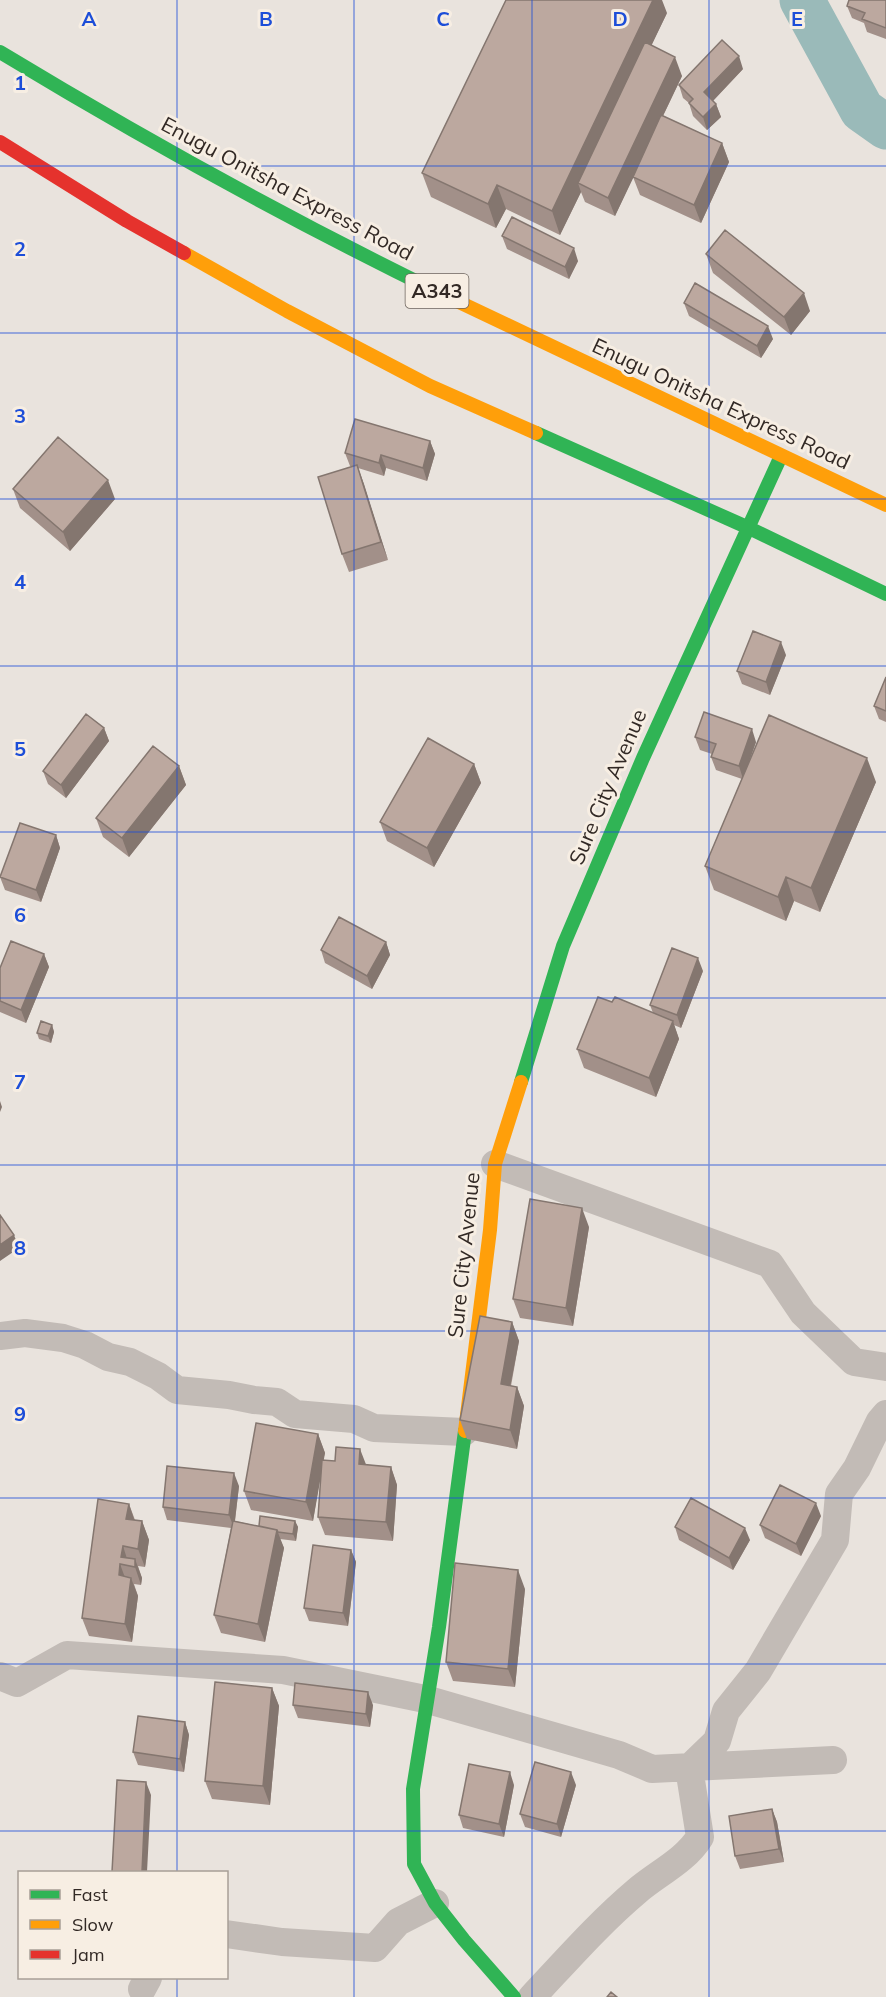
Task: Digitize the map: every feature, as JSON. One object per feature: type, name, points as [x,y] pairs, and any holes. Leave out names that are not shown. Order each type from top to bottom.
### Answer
[{"type":"main road","name":"Enugu Onitsha Express Road","points":[[0,52],[69,95],[188,163],[321,232],[518,331],[886,505]]},
{"type":"main road","points":[[0,142],[127,221],[430,386],[749,528],[886,594]]},
{"type":"main road","name":"Sure City Avenue","points":[[514,1997],[464,1940],[435,1902],[414,1864],[413,1789],[425,1699],[439,1627],[490,1230],[495,1164],[563,946],[643,758],[781,456]]},
{"type":"street","points":[[495,1164],[770,1264],[803,1312],[854,1362],[886,1367]]},
{"type":"street","points":[[0,1336],[25,1333],[63,1338],[85,1345],[108,1357],[130,1362],[158,1376],[177,1390],[277,1402],[295,1414],[354,1419],[374,1428],[464,1432]]},
{"type":"street","points":[[688,1768],[717,1741],[726,1711],[758,1671],[830,1549],[835,1540],[839,1494],[886,1414]]},
{"type":"street","points":[[0,1676],[17,1683],[67,1654],[283,1670],[425,1699],[619,1755],[652,1769],[833,1760]]},
{"type":"street","points":[[532,1997],[602,1923],[638,1890],[691,1851],[700,1837],[688,1768]]},
{"type":"street","points":[[228,1934],[282,1942],[375,1947],[398,1922],[435,1902]]},
{"type":"building","points":[[506,0],[653,0],[552,211],[497,185],[488,204],[422,173]]},
{"type":"building","points":[[849,0],[886,0],[886,28],[862,19],[865,13],[847,6]]},
{"type":"building","points":[[722,40],[739,56],[704,92],[716,104],[703,117],[689,103],[693,99],[679,85]]},
{"type":"building","points":[[645,42],[675,57],[608,198],[578,183]]},
{"type":"building","points":[[661,115],[722,143],[694,205],[633,177]]},
{"type":"building","points":[[512,217],[574,248],[565,267],[502,236]]},
{"type":"building","points":[[725,230],[804,293],[784,317],[706,254]]},
{"type":"building","points":[[695,283],[768,326],[757,346],[684,303]]},
{"type":"building","points":[[355,419],[430,441],[423,468],[381,455],[379,463],[345,453]]},
{"type":"building","points":[[58,437],[108,480],[63,532],[13,489]]},
{"type":"building","points":[[357,465],[381,542],[342,554],[318,477]]},
{"type":"building","points":[[753,631],[781,642],[766,682],[737,671]]},
{"type":"building","points":[[886,677],[886,711],[874,706]]},
{"type":"building","points":[[704,712],[752,729],[739,766],[711,757],[716,744],[695,737]]},
{"type":"building","points":[[86,714],[104,728],[61,785],[43,771]]},
{"type":"building","points":[[769,715],[867,758],[811,888],[786,877],[778,897],[705,866]]},
{"type":"building","points":[[428,738],[474,764],[427,848],[380,822]]},
{"type":"building","points":[[153,746],[179,766],[122,838],[96,818]]},
{"type":"building","points":[[20,823],[56,835],[36,890],[0,877]]},
{"type":"building","points":[[339,917],[386,942],[367,976],[321,950]]},
{"type":"building","points":[[11,941],[44,954],[21,1010],[0,1001],[0,968]]},
{"type":"building","points":[[672,948],[698,958],[677,1015],[650,1005]]},
{"type":"building","points":[[598,997],[612,1002],[615,997],[673,1021],[649,1078],[577,1049]]},
{"type":"building","points":[[41,1021],[52,1025],[48,1036],[37,1033]]},
{"type":"building","points":[[530,1199],[582,1208],[566,1308],[513,1299]]},
{"type":"building","points":[[0,1215],[14,1235],[0,1245]]},
{"type":"building","points":[[480,1316],[512,1322],[501,1384],[517,1387],[510,1430],[460,1420]]},
{"type":"building","points":[[256,1423],[318,1434],[306,1502],[244,1491]]},
{"type":"building","points":[[336,1447],[360,1449],[359,1464],[391,1467],[386,1522],[318,1517],[322,1460],[335,1461]]},
{"type":"building","points":[[167,1466],[234,1473],[229,1515],[163,1507]]},
{"type":"building","points":[[780,1485],[816,1503],[796,1544],[760,1525]]},
{"type":"building","points":[[691,1498],[745,1528],[729,1558],[675,1527]]},
{"type":"building","points":[[98,1499],[129,1504],[126,1519],[142,1521],[138,1549],[123,1546],[121,1557],[135,1559],[135,1567],[120,1564],[119,1575],[131,1578],[125,1624],[82,1618]]},
{"type":"building","points":[[260,1516],[295,1521],[293,1534],[259,1526]]},
{"type":"building","points":[[233,1521],[277,1530],[258,1624],[214,1615]]},
{"type":"building","points":[[313,1545],[351,1550],[343,1613],[304,1608]]},
{"type":"building","points":[[455,1563],[518,1570],[508,1669],[446,1662]]},
{"type":"building","points":[[215,1682],[272,1688],[263,1786],[205,1781]]},
{"type":"building","points":[[295,1683],[368,1692],[366,1714],[293,1705]]},
{"type":"building","points":[[138,1716],[185,1722],[180,1759],[133,1752]]},
{"type":"building","points":[[535,1762],[571,1772],[557,1824],[520,1814]]},
{"type":"building","points":[[469,1764],[510,1772],[499,1824],[459,1815]]},
{"type":"building","points":[[117,1780],[146,1782],[142,1871],[112,1871]]},
{"type":"building","points":[[772,1809],[779,1849],[735,1856],[729,1816]]},
{"type":"building","points":[[611,1992],[617,1997],[607,1997]]},
{"type":"waterway","points":[[802,0],[862,110],[886,127]]},
{"type":"traffic: fast","points":[[0,52],[218,178],[442,294]]},
{"type":"traffic: fast","points":[[536,433],[749,528],[886,594]]},
{"type":"traffic: fast","points":[[521,1082],[563,946],[643,758],[781,456]]},
{"type":"traffic: fast","points":[[465,1431],[439,1627],[413,1789],[414,1864],[435,1903],[514,1997]]},
{"type":"traffic: slow","points":[[184,253],[287,311],[430,386],[536,433]]},
{"type":"traffic: slow","points":[[442,294],[886,505]]},
{"type":"traffic: slow","points":[[465,1431],[490,1230],[495,1164],[521,1082]]},
{"type":"traffic: jam","points":[[0,142],[127,221],[184,253]]}]
